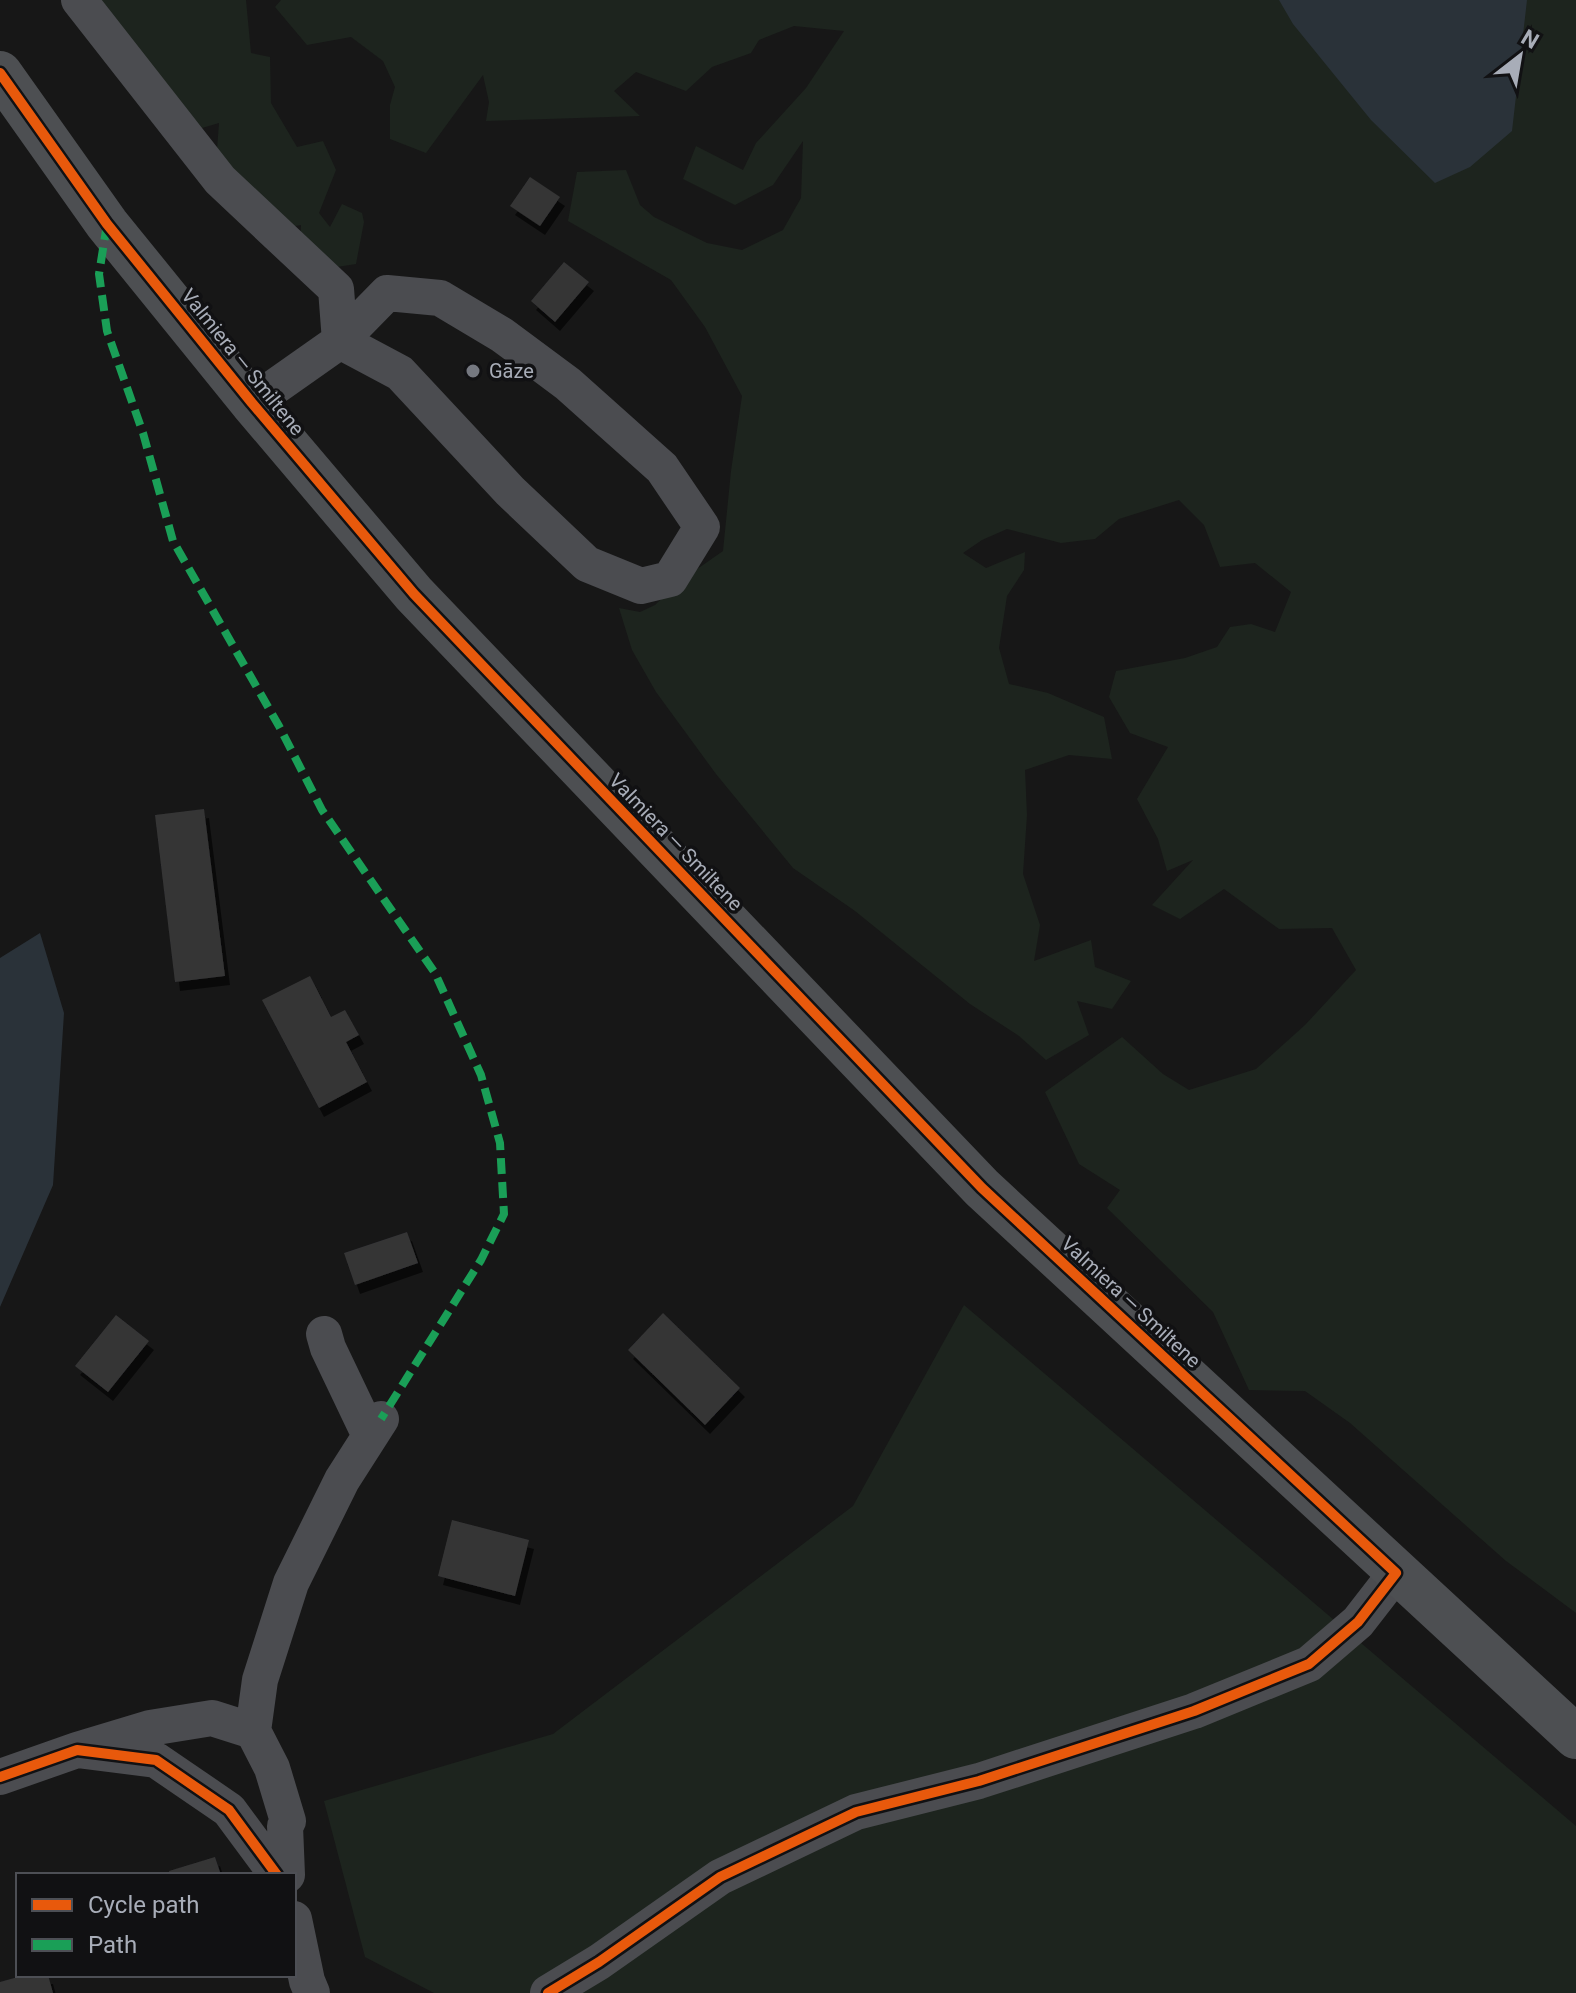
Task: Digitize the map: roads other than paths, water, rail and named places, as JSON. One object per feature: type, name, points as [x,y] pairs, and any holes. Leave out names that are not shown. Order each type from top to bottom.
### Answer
[{"type":"main road","name":"Valmiera — Smiltene","points":[[0,73],[107,224],[252,403],[414,594],[982,1188],[1576,1737]]},
{"type":"street","points":[[79,0],[220,180],[336,289],[340,341]]},
{"type":"street","points":[[252,403],[340,341],[387,293],[440,298],[502,335],[568,384],[662,468],[702,527],[670,579],[641,586],[587,564],[510,491],[400,373],[340,341]]},
{"type":"street","points":[[287,1873],[285,1826],[288,1821],[272,1768],[253,1731],[260,1680],[291,1583],[342,1480],[376,1428],[328,1348],[324,1334]]},
{"type":"street","points":[[548,1993],[599,1962],[720,1877],[856,1812],[979,1781],[1051,1758],[1194,1711],[1309,1664],[1358,1622],[1396,1573]]},
{"type":"street","points":[[0,1777],[150,1728],[212,1718],[253,1731]]},
{"type":"street","points":[[77,1750],[156,1760],[229,1810],[276,1873]]},
{"type":"street","points":[[296,1929],[312,1993]]},
{"type":"place","name":"Gāze","points":[[473,371]]}]
